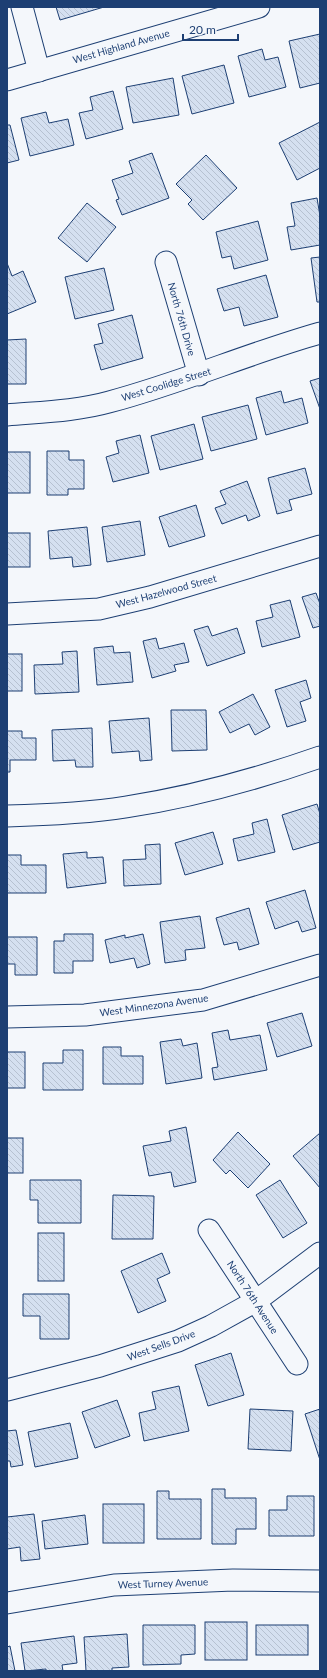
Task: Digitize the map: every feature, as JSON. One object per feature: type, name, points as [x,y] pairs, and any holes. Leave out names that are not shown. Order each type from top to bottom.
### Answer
[{"type":"street","points":[[22,7],[39,71]]},
{"type":"street","name":"West Highland Avenue","points":[[7,80],[102,51],[259,7]]},
{"type":"street","name":"North 76th Drive","points":[[166,262],[199,375]]},
{"type":"street","name":"West Coolidge Street","points":[[7,415],[60,410],[108,402],[199,375],[292,341],[320,334]]},
{"type":"street","name":"West Hazelwood Street","points":[[7,614],[99,609],[150,597],[320,546]]},
{"type":"street","points":[[7,816],[37,815],[125,807],[218,789],[320,757]]},
{"type":"street","name":"West Minnezona Avenue","points":[[7,1017],[85,1015],[203,1000],[320,965]]},
{"type":"street","name":"North 76th Avenue","points":[[209,1230],[297,1364]]},
{"type":"street","name":"West Sells Drive","points":[[7,1390],[100,1366],[178,1341],[211,1326],[256,1301],[320,1253]]},
{"type":"street","name":"West Turney Avenue","points":[[7,1603],[114,1585],[233,1580],[320,1581]]},
{"type":"building","points":[[56,7],[104,7],[60,20]]},
{"type":"building","points":[[320,34],[320,83],[300,88],[289,41]]},
{"type":"building","points":[[262,49],[265,60],[278,57],[286,87],[249,97],[238,56]]},
{"type":"building","points":[[224,65],[234,103],[192,114],[182,76]]},
{"type":"building","points":[[173,78],[179,115],[133,123],[126,87]]},
{"type":"building","points":[[113,91],[123,129],[86,139],[79,113],[93,110],[90,97]]},
{"type":"building","points":[[46,112],[49,123],[68,119],[74,145],[30,156],[21,118]]},
{"type":"building","points":[[320,122],[320,168],[297,180],[279,143]]},
{"type":"building","points":[[7,125],[10,125],[19,160],[7,163]]},
{"type":"building","points":[[152,153],[169,198],[122,215],[116,200],[119,199],[112,180],[133,173],[129,161]]},
{"type":"building","points":[[206,155],[237,188],[203,220],[188,204],[192,200],[176,184]]},
{"type":"building","points":[[317,198],[320,216],[320,245],[291,250],[287,227],[295,226],[291,203]]},
{"type":"building","points":[[87,203],[116,227],[87,262],[58,238]]},
{"type":"building","points":[[258,221],[268,260],[234,269],[231,256],[222,258],[216,232]]},
{"type":"building","points":[[320,257],[320,302],[317,302],[311,258]]},
{"type":"building","points":[[7,263],[12,276],[23,271],[36,302],[7,314]]},
{"type":"building","points":[[104,268],[114,310],[75,319],[65,277]]},
{"type":"building","points":[[266,275],[278,317],[244,326],[239,307],[224,311],[217,289]]},
{"type":"building","points":[[132,315],[143,358],[101,370],[94,345],[103,343],[98,324]]},
{"type":"building","points":[[26,339],[26,384],[7,384],[7,340]]},
{"type":"building","points":[[320,378],[320,409],[310,381]]},
{"type":"building","points":[[281,391],[284,403],[302,398],[308,423],[266,435],[256,398]]},
{"type":"building","points":[[248,405],[257,439],[211,451],[202,417]]},
{"type":"building","points":[[194,424],[203,459],[160,470],[151,436]]},
{"type":"building","points":[[140,435],[149,473],[113,482],[106,457],[119,453],[116,441]]},
{"type":"building","points":[[47,451],[69,451],[69,460],[84,460],[84,489],[68,489],[68,495],[47,495]]},
{"type":"building","points":[[7,452],[30,452],[30,493],[7,493]]},
{"type":"building","points":[[305,468],[312,494],[289,500],[292,510],[277,514],[268,478]]},
{"type":"building","points":[[247,481],[260,516],[248,521],[246,515],[222,524],[215,508],[226,504],[220,491]]},
{"type":"building","points":[[196,505],[205,536],[169,547],[159,517]]},
{"type":"building","points":[[140,521],[145,555],[107,562],[102,527]]},
{"type":"building","points":[[87,527],[91,565],[73,567],[72,557],[50,559],[48,531]]},
{"type":"building","points":[[7,533],[30,533],[30,567],[7,567]]},
{"type":"building","points":[[316,593],[320,604],[320,626],[313,628],[302,597]]},
{"type":"building","points":[[290,600],[300,637],[262,647],[256,621],[273,617],[270,605]]},
{"type":"building","points":[[208,626],[212,636],[237,628],[245,653],[207,666],[194,630]]},
{"type":"building","points":[[156,638],[159,649],[184,643],[189,662],[174,665],[176,671],[152,678],[143,641]]},
{"type":"building","points":[[113,646],[114,653],[130,652],[133,682],[97,685],[94,648]]},
{"type":"building","points":[[77,651],[79,692],[35,694],[34,665],[63,664],[62,652]]},
{"type":"building","points":[[7,654],[22,654],[22,691],[7,691]]},
{"type":"building","points":[[306,680],[311,698],[300,702],[306,721],[287,727],[275,690]]},
{"type":"building","points":[[253,694],[270,727],[255,735],[249,724],[230,733],[219,712]]},
{"type":"building","points":[[171,710],[206,710],[207,750],[172,751]]},
{"type":"building","points":[[149,718],[152,760],[140,761],[139,751],[112,753],[109,721]]},
{"type":"building","points":[[92,728],[93,767],[76,767],[75,760],[53,761],[52,730]]},
{"type":"building","points":[[7,731],[22,731],[22,738],[36,738],[36,760],[10,760],[10,772],[7,772]]},
{"type":"building","points":[[317,804],[320,814],[320,842],[293,850],[282,815]]},
{"type":"building","points":[[267,819],[275,852],[238,861],[233,839],[254,834],[252,823]]},
{"type":"building","points":[[213,832],[223,864],[185,875],[175,843]]},
{"type":"building","points":[[160,844],[161,884],[124,886],[123,860],[146,859],[145,845]]},
{"type":"building","points":[[87,852],[87,858],[103,857],[106,883],[67,888],[63,854]]},
{"type":"building","points":[[7,855],[21,855],[21,865],[46,865],[46,893],[7,893]]},
{"type":"building","points":[[305,890],[316,928],[302,932],[298,921],[275,929],[266,902]]},
{"type":"building","points":[[249,908],[259,944],[239,950],[237,942],[224,945],[216,918]]},
{"type":"building","points":[[200,916],[205,948],[185,950],[186,960],[165,963],[160,922]]},
{"type":"building","points":[[64,934],[93,934],[93,961],[73,961],[73,973],[54,973],[54,941],[64,941]]},
{"type":"building","points":[[143,934],[150,964],[137,968],[134,958],[110,963],[105,940],[125,935],[125,938]]},
{"type":"building","points":[[7,937],[37,937],[37,975],[15,975],[15,964],[7,964]]},
{"type":"building","points":[[302,1013],[312,1046],[277,1057],[267,1023]]},
{"type":"building","points":[[228,1030],[230,1040],[260,1035],[267,1070],[214,1080],[212,1068],[218,1067],[212,1033]]},
{"type":"building","points":[[181,1039],[183,1046],[197,1043],[202,1078],[166,1084],[160,1042]]},
{"type":"building","points":[[103,1047],[121,1047],[121,1056],[143,1056],[143,1084],[103,1084]]},
{"type":"building","points":[[63,1050],[83,1050],[83,1090],[43,1090],[43,1063],[63,1063]]},
{"type":"building","points":[[7,1052],[25,1052],[25,1088],[7,1088]]},
{"type":"building","points":[[186,1127],[196,1182],[174,1187],[171,1172],[149,1176],[143,1146],[171,1141],[169,1131]]},
{"type":"building","points":[[238,1132],[270,1164],[248,1188],[230,1170],[226,1174],[213,1160]]},
{"type":"building","points":[[320,1133],[320,1188],[293,1156]]},
{"type":"building","points":[[7,1138],[23,1138],[23,1173],[7,1173]]},
{"type":"building","points":[[30,1180],[81,1180],[81,1223],[38,1223],[38,1200],[30,1200]]},
{"type":"building","points":[[280,1180],[307,1223],[283,1238],[256,1195]]},
{"type":"building","points":[[113,1195],[154,1196],[153,1239],[112,1239]]},
{"type":"building","points":[[38,1233],[64,1233],[64,1281],[38,1281]]},
{"type":"building","points":[[162,1253],[170,1273],[157,1279],[166,1301],[138,1313],[121,1271]]},
{"type":"building","points":[[23,1294],[69,1294],[69,1339],[40,1339],[40,1316],[23,1316]]},
{"type":"building","points":[[231,1353],[244,1395],[208,1406],[195,1365]]},
{"type":"building","points":[[179,1386],[189,1431],[144,1441],[139,1413],[156,1409],[152,1392]]},
{"type":"building","points":[[117,1400],[130,1436],[95,1448],[82,1412]]},
{"type":"building","points":[[250,1409],[293,1411],[291,1451],[248,1449]]},
{"type":"building","points":[[320,1409],[320,1460],[305,1414]]},
{"type":"building","points":[[70,1423],[78,1458],[35,1467],[28,1432]]},
{"type":"building","points":[[16,1430],[23,1465],[11,1467],[10,1461],[7,1461],[7,1431]]},
{"type":"building","points":[[212,1489],[225,1489],[225,1498],[256,1498],[256,1529],[236,1529],[236,1544],[212,1544]]},
{"type":"building","points":[[157,1491],[169,1491],[169,1499],[201,1499],[201,1539],[157,1539]]},
{"type":"building","points":[[287,1496],[314,1496],[314,1536],[269,1536],[269,1510],[287,1510]]},
{"type":"building","points":[[103,1504],[144,1504],[144,1543],[103,1543]]},
{"type":"building","points":[[34,1514],[40,1559],[21,1561],[20,1547],[7,1549],[7,1517]]},
{"type":"building","points":[[85,1515],[88,1544],[45,1549],[42,1521]]},
{"type":"building","points":[[205,1622],[247,1622],[247,1660],[205,1660]]},
{"type":"building","points":[[143,1625],[195,1625],[195,1654],[181,1655],[181,1664],[143,1665]]},
{"type":"building","points":[[256,1625],[308,1625],[308,1655],[256,1655]]},
{"type":"building","points":[[127,1634],[129,1667],[112,1668],[112,1671],[86,1671],[84,1637]]},
{"type":"building","points":[[74,1636],[77,1663],[62,1665],[63,1671],[46,1671],[46,1669],[25,1671],[21,1643]]},
{"type":"building","points":[[10,1646],[15,1671],[7,1671],[7,1647]]}]
